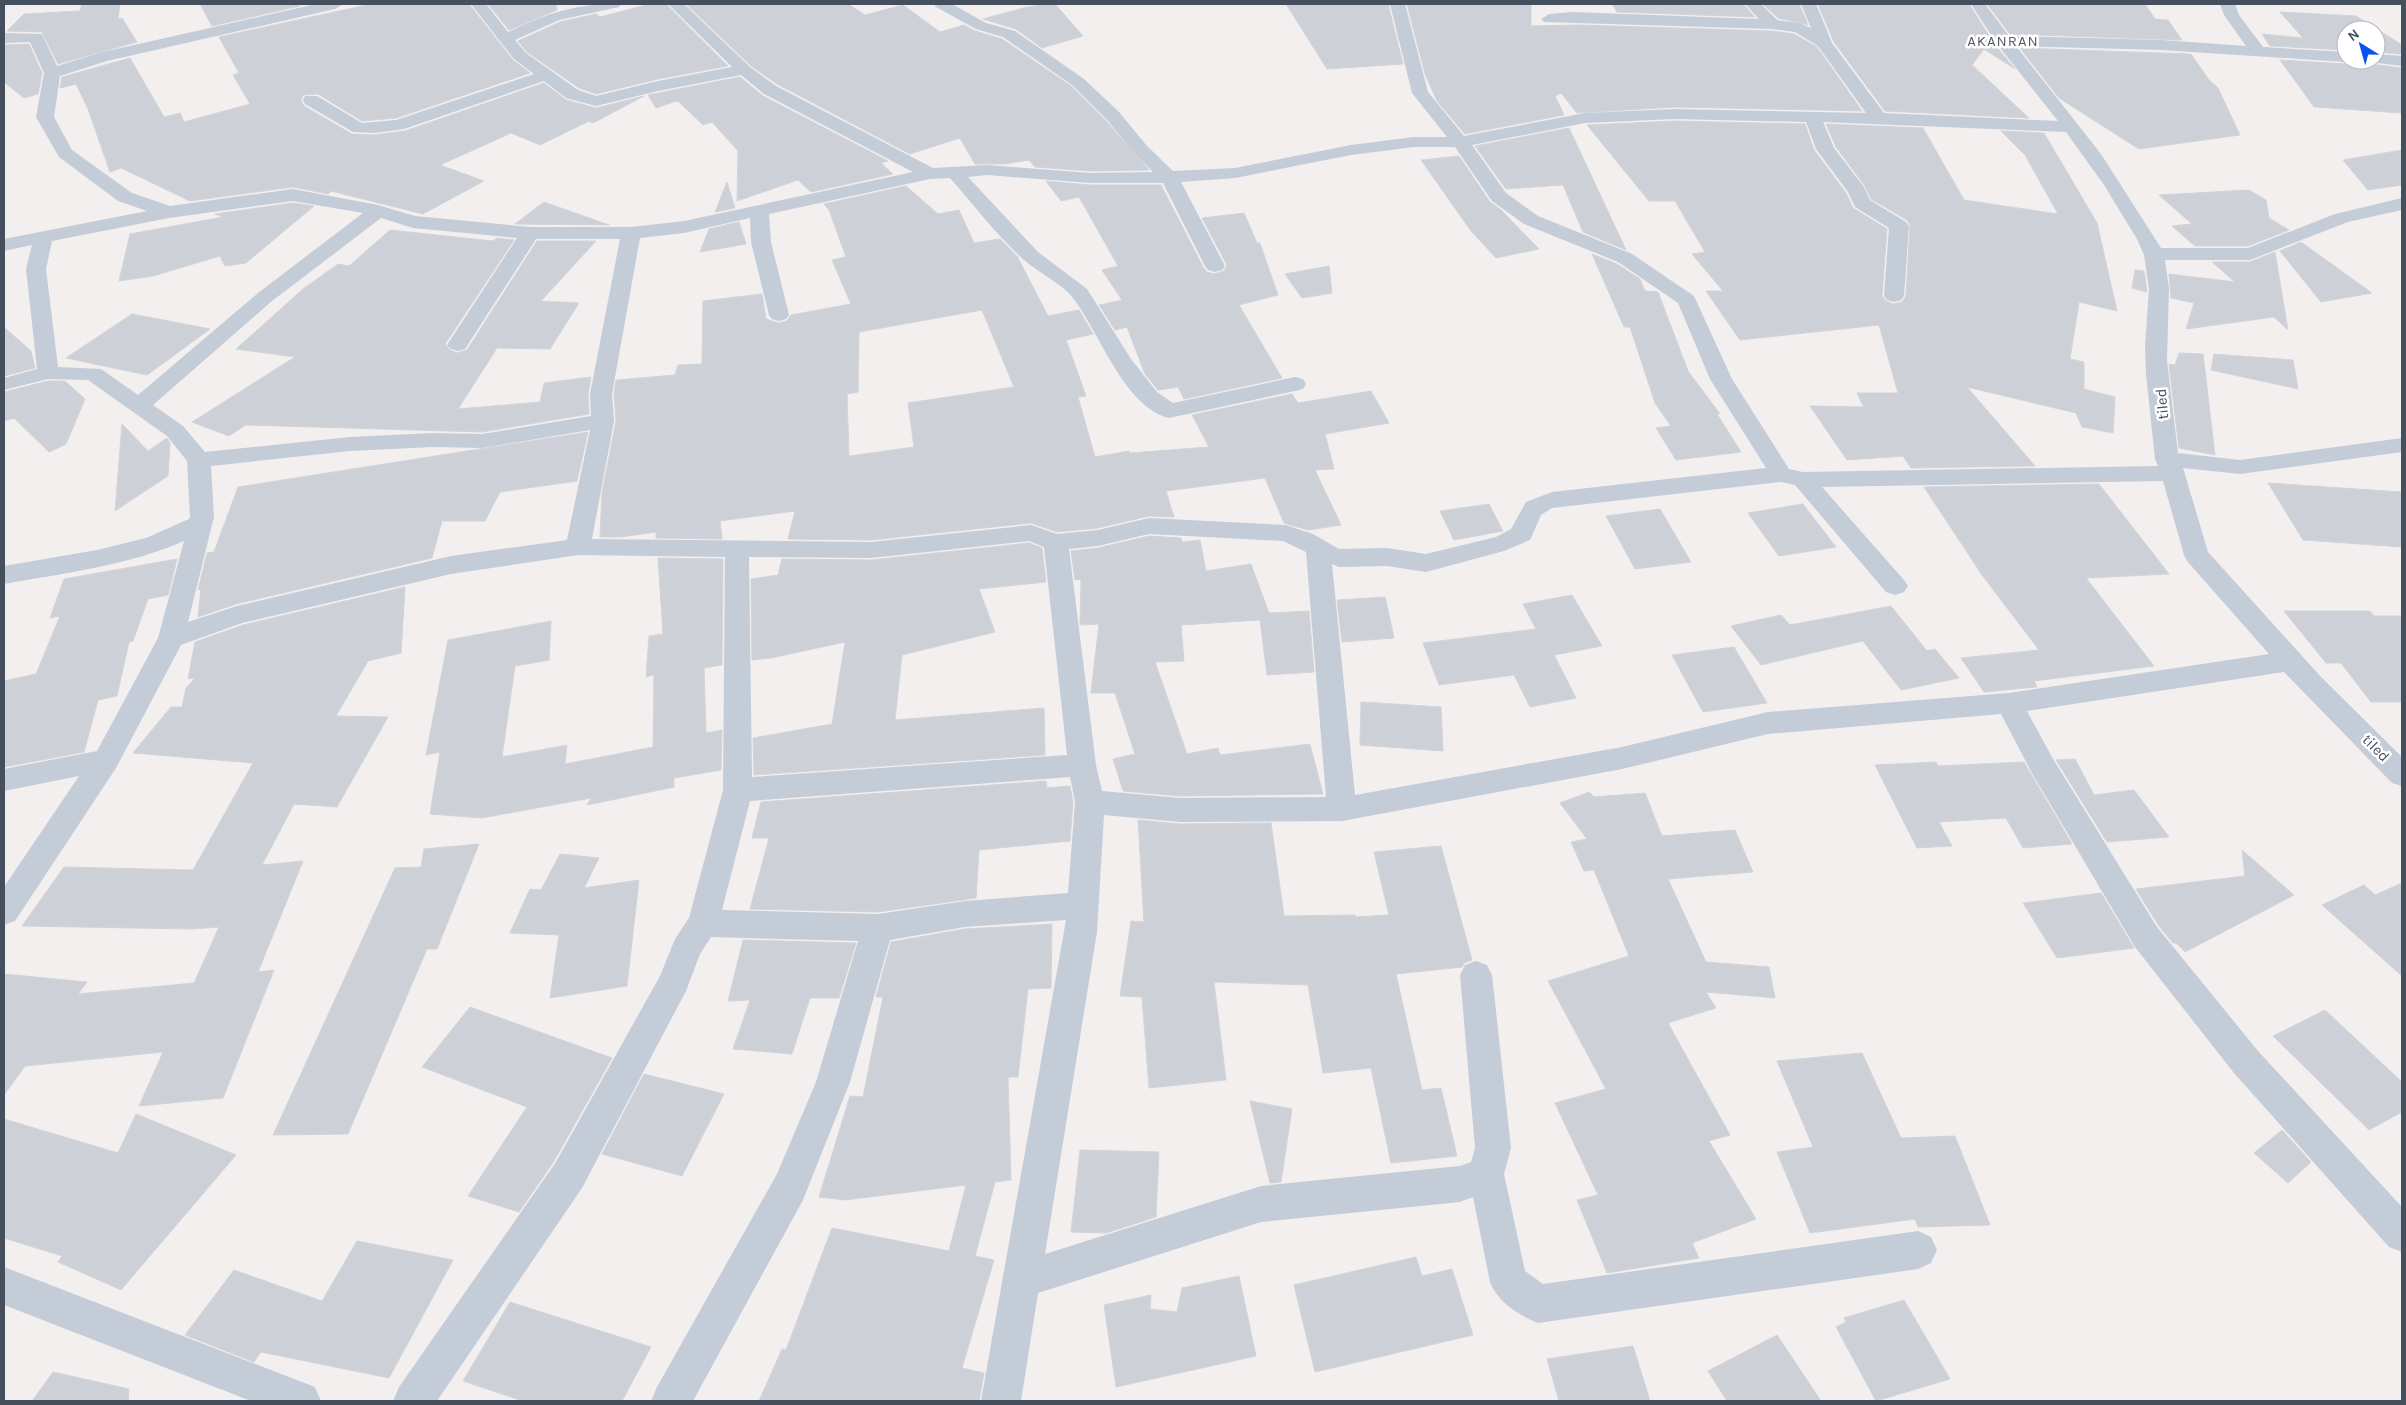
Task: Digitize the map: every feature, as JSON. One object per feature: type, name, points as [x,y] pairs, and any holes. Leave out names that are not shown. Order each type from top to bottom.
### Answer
[{"type":"street","points":[[52,73],[103,57],[335,4]]},
{"type":"street","points":[[478,4],[520,56],[572,94],[596,101],[658,86],[744,70]]},
{"type":"street","points":[[505,39],[555,16],[614,4]]},
{"type":"street","points":[[676,4],[744,70],[770,90],[930,174]]},
{"type":"street","points":[[941,4],[981,26],[1009,34],[1078,82],[1113,116],[1141,150],[1169,177],[1215,266]]},
{"type":"street","points":[[1397,4],[1420,93],[1458,142],[1470,154],[1500,197],[1531,220],[1625,258],[1687,300],[1722,379],[1792,477],[1895,586]]},
{"type":"street","points":[[1753,4],[1772,24]]},
{"type":"street","points":[[1809,4],[1824,43],[1878,118]]},
{"type":"street","name":"tiled","points":[[1978,4],[2003,41],[2029,72],[2044,95],[2072,127],[2110,179],[2154,254],[2160,301],[2156,346],[2170,466],[2196,555],[2290,661],[2402,775]]},
{"type":"street","points":[[2228,4],[2232,15],[2259,52]]},
{"type":"street","points":[[1549,19],[1572,17],[1772,24],[1799,28],[1824,43]]},
{"type":"street","points":[[4,38],[36,37],[52,73],[45,117],[65,152],[125,196],[169,212]]},
{"type":"street","points":[[2003,41],[2161,44],[2336,56]]},
{"type":"street","points":[[2386,59],[2402,60]]},
{"type":"street","points":[[311,100],[359,128],[374,128],[398,125],[547,75]]},
{"type":"street","points":[[4,245],[169,212],[294,195],[378,211],[413,222],[530,233],[631,233],[684,227],[930,174],[956,174],[987,170],[1090,178],[1169,177],[1235,173],[1313,157],[1414,142],[1458,142],[1585,118],[1675,114],[1878,118],[2072,127]]},
{"type":"street","points":[[1813,118],[1825,149],[1857,191],[1862,203],[1899,226],[1894,296]]},
{"type":"street","points":[[956,174],[1031,256],[1080,293],[1122,362],[1149,397],[1169,411],[1295,384]]},
{"type":"street","points":[[2154,254],[2250,254],[2342,218],[2402,204]]},
{"type":"street","points":[[139,406],[265,297],[378,211]]},
{"type":"street","points":[[759,212],[761,242],[779,315]]},
{"type":"street","points":[[458,345],[530,233]]},
{"type":"street","points":[[578,547],[603,421],[601,394],[631,233]]},
{"type":"street","points":[[43,236],[36,269],[48,373]]},
{"type":"street","points":[[4,384],[48,373],[93,374],[176,431],[199,460],[202,516],[171,638],[106,760],[4,912]]},
{"type":"street","points":[[199,460],[350,444],[433,440],[482,441],[603,421]]},
{"type":"street","points":[[171,638],[237,614],[451,565],[578,547],[871,550],[1031,533],[1056,542],[1098,538],[1149,526],[1286,533],[1339,558],[1387,556],[1409,562],[1426,563],[1504,543],[1521,534],[1531,508],[1540,503],[1562,498],[1792,477],[2170,466],[2240,467],[2402,445]]},
{"type":"street","points":[[4,575],[97,559],[145,547],[200,524]]},
{"type":"street","points":[[1001,1401],[1081,932],[1090,802],[1082,765],[1056,542]]},
{"type":"street","points":[[413,1401],[569,1175],[675,981],[686,949],[703,923],[738,790],[737,548]]},
{"type":"street","points":[[1318,549],[1321,602],[1330,669],[1342,809]]},
{"type":"street","points":[[1090,802],[1180,810],[1342,809],[1622,758],[1768,723],[2009,703],[2290,661]]},
{"type":"street","points":[[2009,703],[2043,767],[2146,937],[2246,1062],[2402,1234]]},
{"type":"street","points":[[4,780],[106,760]]},
{"type":"street","points":[[738,790],[1082,765]]},
{"type":"street","points":[[703,923],[878,928],[965,914],[1083,905]]},
{"type":"street","points":[[671,1401],[790,1186],[832,1082],[878,928]]},
{"type":"street","points":[[1476,975],[1494,1148],[1486,1174],[1509,1282],[1538,1304],[1918,1250]]},
{"type":"street","points":[[1021,1280],[1261,1204],[1460,1184],[1486,1174]]},
{"type":"street","points":[[4,1286],[301,1401]]},
{"type":"building","points":[[82,4],[120,4],[118,19],[122,18],[137,42],[58,64],[42,32],[7,31],[24,14],[80,11]]},
{"type":"building","points":[[200,4],[299,4],[300,6],[212,26]]},
{"type":"building","points":[[371,4],[469,4],[513,60],[530,73],[396,118],[362,121],[318,94],[303,95],[301,101],[304,106],[352,134],[374,135],[405,131],[544,83],[566,100],[596,108],[644,96],[593,123],[589,121],[540,145],[511,133],[440,165],[484,181],[423,214],[331,191],[328,194],[293,187],[190,201],[121,168],[110,172],[88,109],[76,84],[60,88],[62,77],[130,58],[164,117],[180,113],[184,122],[250,104],[233,75],[239,73],[219,37]]},
{"type":"building","points":[[488,4],[556,4],[557,10],[509,30]]},
{"type":"building","points":[[650,4],[666,4],[728,66],[658,79],[596,94],[579,88],[527,52],[518,41],[560,22],[596,14],[600,17]]},
{"type":"building","points":[[686,4],[848,4],[865,15],[903,5],[940,32],[964,25],[975,31],[1002,39],[1071,86],[1106,121],[1149,170],[1090,171],[1035,167],[1029,160],[1004,164],[975,164],[960,138],[910,154],[777,84],[751,66]]},
{"type":"building","points":[[1055,4],[1083,36],[1042,48],[1016,29],[983,19],[1023,8]]},
{"type":"building","points":[[1286,4],[1388,4],[1403,64],[1327,69]]},
{"type":"building","points":[[1407,4],[1531,4],[1531,26],[1579,25],[1772,31],[1794,34],[1817,47],[1862,111],[1675,107],[1577,113],[1561,93],[1555,96],[1564,115],[1465,134],[1437,101],[1425,74]]},
{"type":"building","points":[[1612,4],[1743,4],[1755,17],[1617,12]]},
{"type":"building","points":[[1763,4],[1799,4],[1808,25],[1778,18]]},
{"type":"building","points":[[1818,4],[1969,4],[1995,45],[2015,69],[1984,49],[1972,65],[2029,118],[1885,111],[1834,42]]},
{"type":"building","points":[[1987,4],[2145,4],[2155,19],[2168,20],[2182,40],[2010,34]]},
{"type":"building","points":[[2280,12],[2356,16],[2362,20],[2336,20],[2336,49],[2270,46],[2262,34],[2303,38]]},
{"type":"building","points":[[2386,35],[2402,45],[2402,54],[2386,53]]},
{"type":"building","points":[[29,44],[42,73],[38,94],[24,98],[4,82],[4,45]]},
{"type":"building","points":[[2020,48],[2191,54],[2209,80],[2218,88],[2240,135],[2139,149],[2059,98]]},
{"type":"building","points":[[2280,60],[2336,63],[2336,70],[2386,70],[2386,66],[2402,68],[2402,113],[2314,107]]},
{"type":"building","points":[[740,77],[763,96],[888,161],[881,163],[893,174],[811,192],[798,180],[737,201],[738,151],[712,122],[703,125],[676,101],[656,108],[648,95]]},
{"type":"building","points":[[1675,121],[1805,124],[1814,150],[1846,193],[1853,208],[1887,229],[1882,296],[1886,301],[1893,304],[1902,302],[1906,296],[1910,225],[1907,220],[1871,199],[1865,186],[1836,147],[1826,124],[1923,128],[1964,200],[2058,214],[2025,155],[2001,131],[2044,133],[2097,223],[2117,311],[2079,302],[2070,359],[2084,362],[2084,389],[2115,397],[2113,433],[2082,427],[2076,413],[1967,387],[2035,466],[1911,468],[1903,456],[1847,460],[1810,406],[1864,407],[1857,393],[1898,393],[1879,325],[1740,340],[1706,291],[1723,291],[1692,254],[1705,252],[1675,201],[1649,201],[1587,125]]},
{"type":"building","points":[[1569,128],[1626,250],[1583,232],[1563,185],[1506,189],[1475,146]]},
{"type":"building","points":[[2402,150],[2402,185],[2368,190],[2343,160]]},
{"type":"building","points":[[1459,156],[1490,202],[1501,210],[1539,249],[1496,258],[1471,231],[1421,160]]},
{"type":"building","points":[[1046,181],[1090,185],[1161,185],[1203,267],[1207,272],[1214,274],[1224,271],[1227,265],[1202,218],[1244,213],[1257,243],[1260,243],[1278,295],[1239,305],[1282,378],[1184,399],[1178,387],[1158,390],[1145,374],[1127,327],[1115,330],[1099,305],[1122,300],[1102,270],[1118,266],[1079,197],[1061,201]]},
{"type":"building","points":[[727,182],[735,208],[715,212]]},
{"type":"building","points":[[906,186],[938,214],[959,210],[974,243],[1000,239],[1017,256],[1048,316],[1079,310],[1093,334],[1066,340],[1086,396],[1078,397],[1095,457],[1129,451],[1130,453],[1209,447],[1192,415],[1292,394],[1298,403],[1371,391],[1389,423],[1325,434],[1334,469],[1315,470],[1341,525],[1308,530],[1284,523],[1265,478],[1166,491],[1174,517],[1149,516],[1098,528],[1057,532],[1031,523],[871,540],[788,539],[795,511],[720,521],[722,539],[656,538],[656,532],[621,537],[600,537],[602,493],[616,421],[614,394],[616,380],[675,375],[678,365],[702,364],[703,301],[762,294],[766,319],[778,323],[787,321],[791,315],[851,304],[832,260],[846,257],[829,210],[824,204]],"holes":[[[982,310],[1014,387],[908,403],[914,447],[849,456],[847,394],[858,392],[859,332]]]},
{"type":"building","points":[[2249,190],[2266,200],[2269,218],[2289,230],[2248,246],[2195,246],[2172,226],[2192,224],[2159,195]]},
{"type":"building","points":[[544,202],[609,225],[515,224]]},
{"type":"building","points":[[293,203],[314,206],[246,263],[225,266],[220,256],[153,276],[119,281],[130,234],[223,217],[215,214]]},
{"type":"building","points":[[739,222],[746,244],[700,252],[709,229]]},
{"type":"building","points":[[390,230],[493,241],[497,238],[514,240],[445,344],[450,350],[457,353],[467,350],[537,241],[596,241],[541,301],[579,303],[550,349],[497,348],[458,409],[540,402],[544,383],[591,377],[588,394],[589,414],[482,432],[246,425],[229,436],[192,422],[295,357],[236,349],[303,289],[338,264],[349,266]]},
{"type":"building","points":[[2301,242],[2372,293],[2321,302],[2280,251]]},
{"type":"building","points":[[2275,252],[2288,330],[2274,317],[2186,329],[2194,303],[2171,298],[2169,274],[2235,282],[2212,262],[2250,262]]},
{"type":"building","points":[[1592,254],[1617,264],[1640,279],[1645,291],[1658,292],[1688,371],[1720,414],[1717,414],[1741,452],[1676,460],[1656,428],[1671,426],[1655,403],[1630,327],[1624,327]]},
{"type":"building","points":[[1329,266],[1332,293],[1302,298],[1285,274]]},
{"type":"building","points":[[2135,270],[2144,271],[2147,292],[2132,288]]},
{"type":"building","points":[[132,314],[210,329],[147,375],[66,358]]},
{"type":"building","points":[[4,327],[31,351],[35,368],[4,376]]},
{"type":"building","points":[[2179,353],[2203,354],[2215,455],[2179,448],[2169,364],[2175,365]]},
{"type":"building","points":[[2214,354],[2293,360],[2298,389],[2211,370]]},
{"type":"building","points":[[48,381],[65,381],[85,399],[66,444],[49,452],[14,418],[4,421],[4,392]]},
{"type":"building","points":[[122,424],[148,451],[167,438],[170,443],[168,476],[115,511]]},
{"type":"building","points":[[588,432],[577,481],[500,492],[485,521],[442,521],[432,558],[236,604],[198,617],[201,589],[198,590],[207,553],[214,552],[238,487]]},
{"type":"building","points":[[2268,483],[2402,492],[2402,547],[2303,540]]},
{"type":"building","points":[[2099,484],[2169,574],[2086,578],[2154,666],[2034,681],[2037,687],[1984,692],[1961,658],[2039,650],[1982,575],[1924,487]]},
{"type":"building","points":[[1489,504],[1503,531],[1454,540],[1440,511]]},
{"type":"building","points":[[1803,504],[1836,547],[1779,556],[1748,513]]},
{"type":"building","points":[[1660,509],[1691,562],[1635,569],[1606,516]]},
{"type":"building","points":[[1149,536],[1181,538],[1182,542],[1200,540],[1206,571],[1251,564],[1269,613],[1309,611],[1314,672],[1267,675],[1260,620],[1181,625],[1184,661],[1155,662],[1187,754],[1218,748],[1220,755],[1310,744],[1323,794],[1180,796],[1123,791],[1113,759],[1135,754],[1115,693],[1091,693],[1099,624],[1080,625],[1081,579],[1075,580],[1071,551],[1098,548]]},
{"type":"building","points":[[1029,543],[1042,548],[1046,582],[979,589],[995,632],[902,655],[895,720],[1044,708],[1045,755],[754,775],[753,738],[832,724],[845,642],[771,658],[752,660],[751,579],[778,575],[782,559],[871,560]]},
{"type":"building","points":[[658,558],[723,559],[722,665],[704,668],[706,733],[722,730],[721,770],[674,778],[674,787],[587,805],[591,798],[482,818],[430,814],[440,752],[426,755],[448,640],[551,621],[549,660],[515,666],[502,757],[567,745],[565,764],[653,747],[654,675],[646,677],[649,636],[663,634]]},
{"type":"building","points":[[177,559],[168,595],[148,599],[133,641],[129,642],[117,696],[98,700],[84,752],[4,767],[4,681],[36,674],[60,616],[50,618],[64,579]]},
{"type":"building","points":[[405,587],[401,653],[368,661],[336,716],[388,717],[337,807],[294,804],[262,865],[303,861],[258,972],[274,970],[223,1098],[139,1106],[163,1052],[25,1066],[4,1095],[4,974],[87,982],[78,994],[194,983],[219,927],[193,929],[22,926],[64,867],[193,870],[253,763],[133,753],[171,707],[182,707],[186,688],[195,678],[188,679],[195,642],[243,625]]},
{"type":"building","points":[[1572,595],[1602,646],[1554,655],[1576,698],[1530,707],[1514,675],[1439,685],[1423,643],[1536,629],[1523,604]]},
{"type":"building","points":[[1385,597],[1394,638],[1342,642],[1337,600]]},
{"type":"building","points":[[1891,606],[1927,651],[1935,649],[1959,678],[1901,690],[1863,641],[1761,665],[1731,626],[1781,615],[1790,625]]},
{"type":"building","points":[[2284,611],[2370,611],[2374,616],[2402,616],[2402,702],[2371,702],[2341,663],[2326,663]]},
{"type":"building","points":[[1734,647],[1767,703],[1703,712],[1672,655]]},
{"type":"building","points":[[1361,702],[1441,707],[1443,751],[1360,745]]},
{"type":"building","points":[[2075,759],[2094,795],[2134,790],[2169,837],[2107,842],[2056,760]]},
{"type":"building","points":[[1936,762],[1938,766],[2024,762],[2072,844],[2023,848],[2006,818],[1939,822],[1952,846],[1917,848],[1875,765]]},
{"type":"building","points":[[1046,781],[1047,788],[1070,786],[1073,802],[1070,841],[979,850],[976,898],[878,912],[750,909],[769,838],[752,838],[761,802]]},
{"type":"building","points":[[1589,792],[1594,797],[1645,793],[1662,836],[1735,830],[1753,872],[1668,879],[1706,962],[1769,967],[1775,998],[1706,992],[1716,1008],[1668,1023],[1730,1135],[1709,1141],[1756,1219],[1692,1243],[1699,1258],[1607,1273],[1577,1200],[1598,1195],[1555,1103],[1606,1089],[1548,981],[1629,956],[1594,870],[1584,871],[1571,842],[1587,839],[1560,803]]},
{"type":"building","points":[[1138,820],[1180,824],[1271,823],[1284,916],[1355,915],[1356,917],[1389,915],[1374,852],[1441,846],[1472,960],[1464,963],[1462,967],[1396,974],[1422,1090],[1441,1088],[1457,1156],[1391,1163],[1371,1068],[1323,1073],[1308,985],[1214,982],[1226,1080],[1149,1088],[1142,997],[1120,996],[1131,921],[1144,922]]},
{"type":"building","points":[[479,844],[437,949],[427,949],[348,1134],[273,1135],[395,868],[421,867],[424,849]]},
{"type":"building","points":[[2242,850],[2294,895],[2185,952],[2176,943],[2173,943],[2159,926],[2136,889],[2245,876]]},
{"type":"building","points":[[560,854],[599,858],[584,888],[639,880],[627,986],[550,998],[559,935],[510,933],[530,889],[541,890]]},
{"type":"building","points":[[2402,883],[2402,976],[2322,905],[2364,885],[2375,895]]},
{"type":"building","points":[[2101,893],[2134,948],[2057,958],[2023,903]]},
{"type":"building","points":[[1052,924],[1051,988],[1028,989],[1018,1077],[1008,1077],[1011,1180],[995,1182],[975,1256],[994,1260],[962,1368],[984,1373],[979,1401],[759,1401],[782,1349],[786,1350],[832,1228],[949,1251],[966,1185],[845,1200],[819,1197],[850,1096],[863,1097],[883,997],[876,997],[891,942],[965,929]]},
{"type":"building","points":[[743,940],[856,943],[839,998],[810,998],[792,1054],[733,1049],[750,1000],[728,1001]]},
{"type":"building","points":[[470,1007],[612,1058],[554,1161],[519,1212],[468,1196],[527,1107],[422,1067]]},
{"type":"building","points":[[2325,1010],[2402,1082],[2402,1112],[2369,1130],[2273,1036]]},
{"type":"building","points":[[1862,1053],[1901,1138],[1955,1136],[1990,1225],[1918,1227],[1915,1219],[1810,1233],[1777,1152],[1813,1147],[1777,1061]]},
{"type":"building","points":[[644,1074],[724,1094],[682,1176],[602,1154]]},
{"type":"building","points":[[1250,1101],[1292,1109],[1281,1182],[1270,1183]]},
{"type":"building","points":[[136,1114],[236,1155],[121,1290],[58,1262],[62,1256],[4,1238],[4,1119],[118,1153]]},
{"type":"building","points":[[2282,1130],[2311,1162],[2288,1183],[2254,1153]]},
{"type":"building","points":[[1080,1150],[1159,1152],[1156,1217],[1106,1233],[1071,1232]]},
{"type":"building","points":[[357,1241],[453,1260],[389,1378],[261,1352],[254,1362],[185,1335],[234,1270],[322,1301]]},
{"type":"building","points":[[1416,1257],[1422,1276],[1452,1269],[1473,1335],[1315,1372],[1294,1285]]},
{"type":"building","points":[[1239,1276],[1256,1356],[1116,1387],[1104,1305],[1151,1295],[1150,1309],[1177,1312],[1182,1288]]},
{"type":"building","points":[[1904,1300],[1950,1379],[1876,1401],[1836,1327],[1846,1322],[1844,1318]]},
{"type":"building","points":[[510,1302],[651,1347],[622,1401],[523,1401],[463,1381]]},
{"type":"building","points":[[1777,1335],[1821,1401],[1727,1401],[1708,1371]]},
{"type":"building","points":[[1633,1346],[1650,1401],[1559,1401],[1547,1359]]},
{"type":"building","points":[[53,1372],[129,1389],[128,1401],[32,1401]]},
{"type":"district","name":"AKANRAN","points":[[2003,41]]}]
